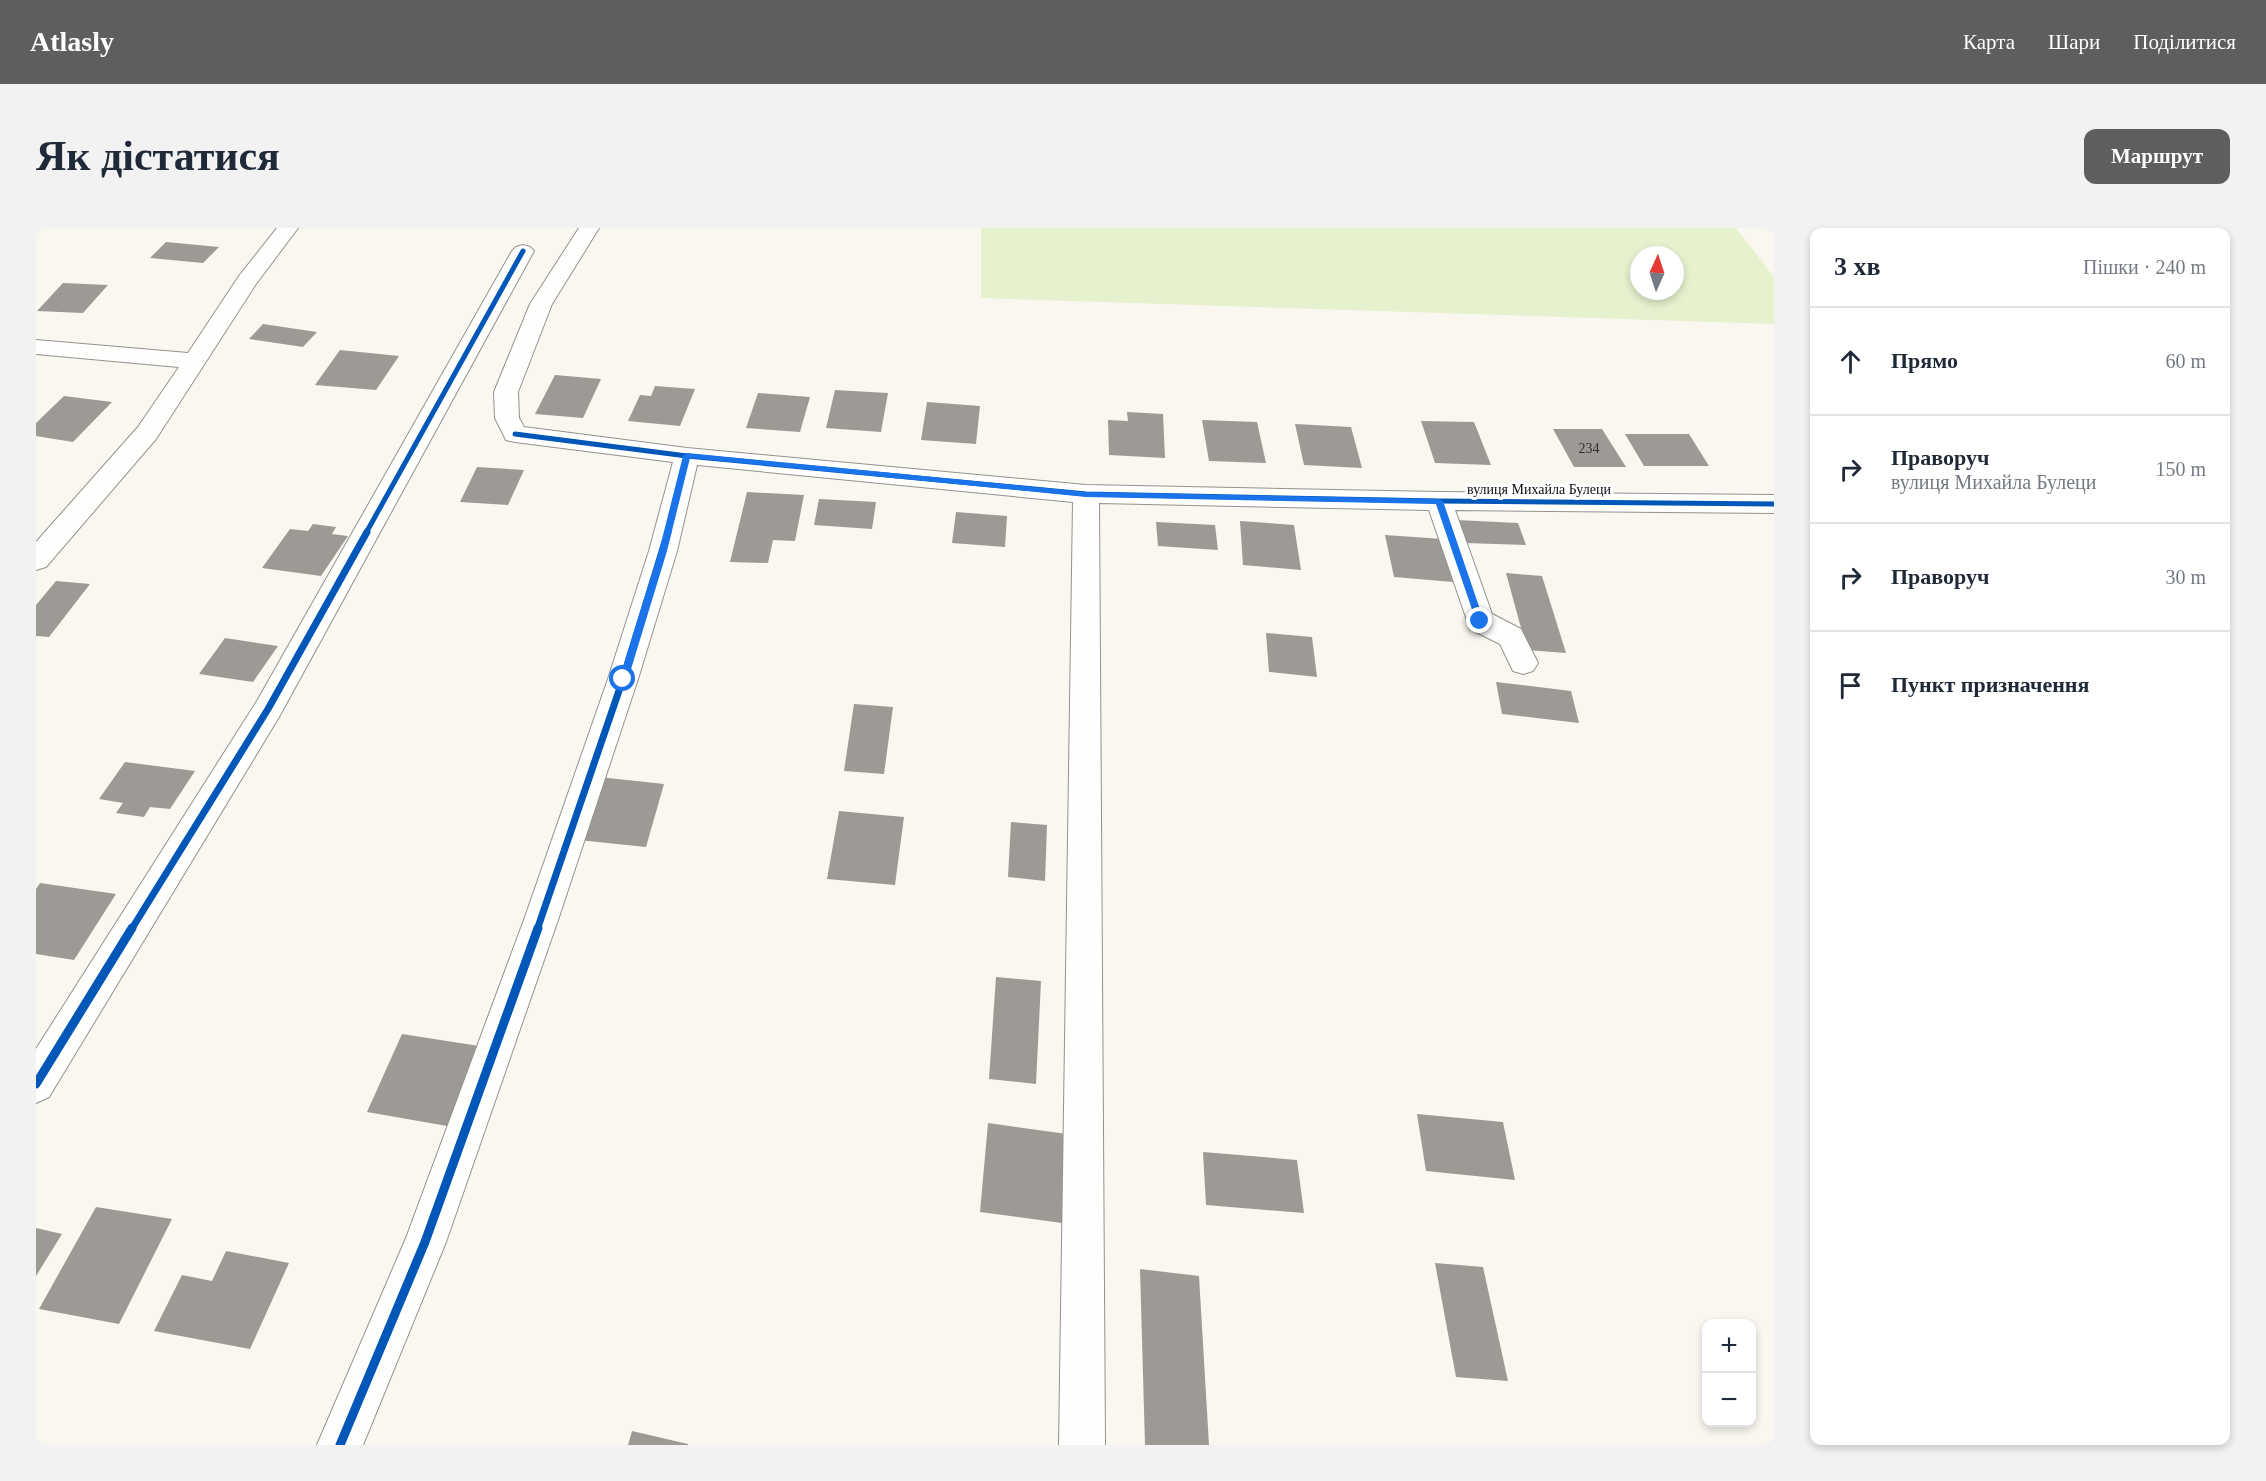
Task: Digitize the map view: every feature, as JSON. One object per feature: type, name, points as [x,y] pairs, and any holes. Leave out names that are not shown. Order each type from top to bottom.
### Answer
[{"type":"street","points":[[36,560],[147,433],[247,281],[288,228]]},
{"type":"street","name":"вулиця Михайла Булеци","points":[[589,228],[541,304],[506,392],[507,418],[515,434],[687,456],[1086,494],[1439,501],[1774,504]]},
{"type":"street","points":[[36,1084],[268,709],[523,251]]},
{"type":"street","points":[[36,347],[196,361]]},
{"type":"street","points":[[340,1445],[426,1242],[542,917],[623,679],[663,551],[687,456]]},
{"type":"street","points":[[1082,1445],[1086,494]]},
{"type":"street","points":[[1439,501],[1480,621],[1511,637],[1523,663]]},
{"type":"green space","points":[[981,228],[1736,228],[1774,277],[1774,324],[981,298]]},
{"type":"building","points":[[166,242],[219,247],[203,263],[150,258]]},
{"type":"building","points":[[63,283],[108,285],[83,313],[37,311]]},
{"type":"building","points":[[263,324],[317,332],[303,347],[249,339]]},
{"type":"building","points":[[340,350],[399,356],[376,390],[315,385]]},
{"type":"building","points":[[555,375],[601,379],[583,418],[535,414]]},
{"type":"building","points":[[655,386],[695,389],[680,426],[628,421],[640,395],[651,396]]},
{"type":"building","points":[[835,390],[888,393],[881,432],[826,428]]},
{"type":"building","points":[[758,393],[810,397],[800,432],[746,428]]},
{"type":"building","points":[[64,396],[112,402],[73,442],[36,436],[36,423]]},
{"type":"building","points":[[927,402],[980,406],[976,444],[921,440]]},
{"type":"building","points":[[1127,412],[1163,414],[1165,458],[1109,455],[1108,420],[1128,421]]},
{"type":"building","points":[[1202,420],[1257,422],[1266,463],[1209,461]]},
{"type":"building","points":[[1421,421],[1474,422],[1491,465],[1435,463]]},
{"type":"building","points":[[1295,424],[1351,427],[1362,468],[1304,465]]},
{"type":"building","points":[[1553,429],[1602,429],[1626,467],[1574,467]]},
{"type":"building","points":[[1625,434],[1689,434],[1709,466],[1644,466]]},
{"type":"building","points":[[477,467],[524,470],[508,505],[460,502]]},
{"type":"building","points":[[747,492],[804,495],[795,541],[773,540],[768,563],[730,562]]},
{"type":"building","points":[[819,499],[876,502],[872,529],[814,525]]},
{"type":"building","points":[[956,512],[1007,516],[1005,547],[952,543]]},
{"type":"building","points":[[1457,520],[1518,523],[1526,545],[1465,543]]},
{"type":"building","points":[[1240,521],[1294,525],[1301,570],[1243,565]]},
{"type":"building","points":[[1156,522],[1215,525],[1218,550],[1158,546]]},
{"type":"building","points":[[313,524],[336,527],[332,534],[348,536],[321,576],[262,568],[290,529],[308,531]]},
{"type":"building","points":[[1385,535],[1443,539],[1453,582],[1394,577]]},
{"type":"building","points":[[1506,573],[1542,576],[1566,653],[1527,650]]},
{"type":"building","points":[[56,581],[90,584],[49,637],[36,636],[36,605]]},
{"type":"building","points":[[1266,633],[1312,637],[1317,677],[1269,672]]},
{"type":"building","points":[[225,638],[278,646],[253,682],[199,674]]},
{"type":"building","points":[[1496,682],[1571,691],[1579,723],[1502,714]]},
{"type":"building","points":[[854,704],[893,707],[884,774],[844,771]]},
{"type":"building","points":[[125,762],[195,771],[170,809],[150,807],[144,817],[116,813],[123,803],[99,799]]},
{"type":"building","points":[[599,777],[664,784],[646,847],[578,840]]},
{"type":"building","points":[[839,811],[904,817],[895,885],[827,879]]},
{"type":"building","points":[[1011,822],[1047,825],[1045,881],[1008,877]]},
{"type":"building","points":[[40,883],[116,894],[74,960],[36,954],[36,889]]},
{"type":"building","points":[[996,977],[1041,981],[1036,1084],[989,1079]]},
{"type":"building","points":[[402,1034],[479,1046],[447,1126],[367,1112]]},
{"type":"building","points":[[1417,1114],[1503,1122],[1515,1180],[1426,1171]]},
{"type":"building","points":[[988,1123],[1067,1134],[1062,1223],[980,1212]]},
{"type":"building","points":[[1203,1152],[1297,1160],[1304,1213],[1206,1205]]},
{"type":"building","points":[[96,1207],[172,1219],[119,1324],[39,1309]]},
{"type":"building","points":[[36,1228],[62,1234],[36,1276]]},
{"type":"building","points":[[226,1251],[289,1263],[250,1349],[154,1331],[182,1275],[212,1281]]},
{"type":"building","points":[[1435,1263],[1483,1267],[1508,1381],[1456,1377]]},
{"type":"building","points":[[1140,1269],[1199,1276],[1209,1445],[1145,1445]]},
{"type":"building","points":[[632,1431],[688,1444],[688,1445],[628,1445]]},
{"type":"cycle path","points":[[36,1084],[268,709],[523,251]]},
{"type":"cycle path","points":[[515,434],[687,456],[1086,494],[1439,501],[1774,504]]},
{"type":"cycle path","points":[[340,1445],[425,1242],[542,917],[623,679],[663,551],[687,456]]},
{"type":"route","points":[[623,679],[663,551],[687,456],[1086,494],[1439,501],[1480,621]]}]
